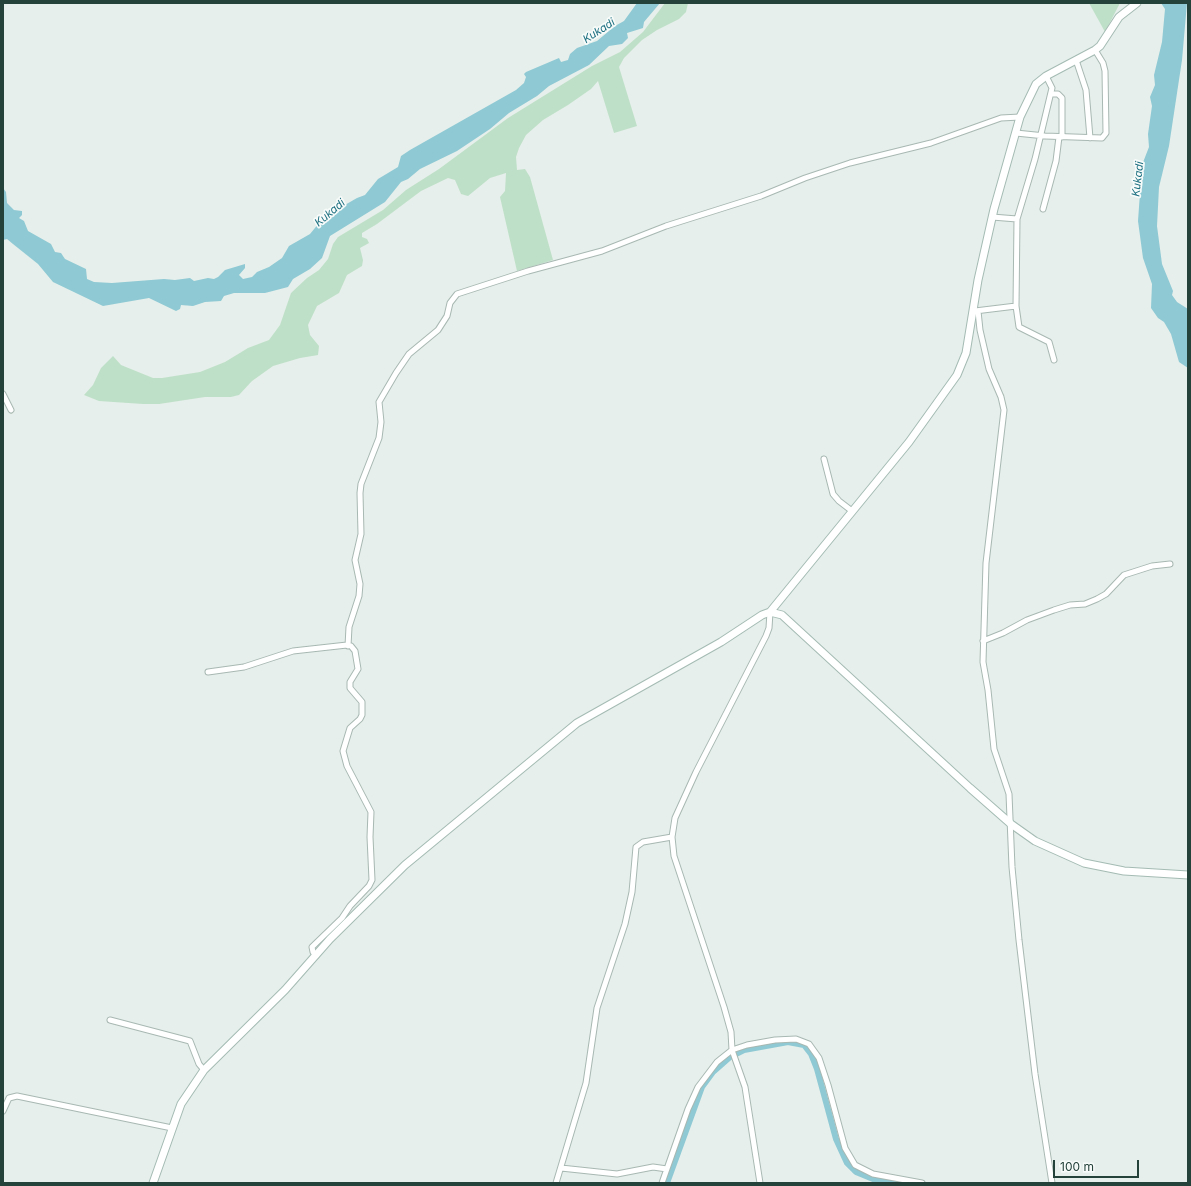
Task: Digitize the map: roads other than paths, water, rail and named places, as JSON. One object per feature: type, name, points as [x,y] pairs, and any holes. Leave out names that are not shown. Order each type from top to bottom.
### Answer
[{"type":"main road","points":[[770,612],[908,442],[957,375],[966,353],[976,311],[978,280],[992,217],[1020,117],[1036,84],[1046,76],[1100,46],[1119,17],[1126,10],[1137,3]]},
{"type":"main road","points":[[153,1183],[181,1104],[204,1070],[285,990],[405,865],[572,727],[721,642],[762,615],[770,612],[776,612],[782,615],[970,788],[1011,824],[1035,841],[1084,863],[1124,871],[1188,875]]},
{"type":"street","points":[[1016,133],[1041,136],[1102,138],[1106,133],[1105,71],[1103,63],[1095,50]]},
{"type":"street","points":[[1076,60],[1086,90],[1090,138]]},
{"type":"street","points":[[1046,76],[1052,88],[1051,94],[1041,136],[1017,219],[1016,306],[1018,327],[1049,342],[1054,360]]},
{"type":"street","points":[[1043,209],[1061,137],[1062,98],[1058,94],[1051,94]]},
{"type":"street","points":[[348,646],[349,627],[360,590],[356,560],[361,534],[361,484],[379,438],[381,422],[379,402],[409,354],[438,330],[447,316],[450,302],[457,294],[528,271],[602,251],[666,226],[761,196],[805,178],[931,142],[1001,118],[1020,117]]},
{"type":"street","points":[[992,217],[1017,219]]},
{"type":"street","points":[[1016,306],[976,311],[989,369],[1001,397],[1004,410],[986,563],[983,662],[988,690],[994,749],[1009,794],[1012,867],[1019,940],[1035,1074],[1052,1183]]},
{"type":"street","points":[[3,394],[11,410]]},
{"type":"street","points":[[824,459],[833,494],[839,501],[852,511]]},
{"type":"street","points":[[983,641],[1003,633],[1033,617],[1070,605],[1085,604],[1097,599],[1106,594],[1124,576],[1152,566],[1170,564]]},
{"type":"street","points":[[760,1183],[745,1087],[733,1051],[731,1032],[724,1007],[674,856],[672,837],[675,818],[696,772],[766,636],[769,628],[770,612]]},
{"type":"street","points":[[208,672],[244,667],[293,651],[348,646],[353,648],[358,669],[350,682],[350,688],[362,702],[363,706],[360,719],[350,728],[343,751],[347,766],[371,812],[370,837],[372,880],[369,886],[350,906],[342,918],[312,947],[316,956]]},
{"type":"street","points":[[556,1183],[586,1082],[597,1008],[625,924],[632,892],[636,847],[643,842],[672,837]]},
{"type":"street","points":[[110,1020],[190,1041],[199,1064],[204,1070]]},
{"type":"street","points":[[662,1183],[698,1087],[717,1062],[733,1051],[775,1040],[796,1039],[809,1044],[819,1058],[845,1148],[856,1166],[873,1174],[922,1183]]},
{"type":"street","points":[[3,1112],[9,1098],[17,1096],[172,1128]]},
{"type":"street","points":[[561,1168],[617,1174],[653,1167],[667,1169]]},
{"type":"water","points":[[637,3],[660,3],[644,22],[643,28],[627,33],[628,38],[622,44],[609,46],[589,65],[549,86],[537,96],[509,113],[490,129],[457,151],[420,169],[408,179],[401,182],[385,202],[330,236],[322,258],[310,269],[293,279],[288,287],[265,293],[234,293],[224,296],[221,301],[205,302],[193,306],[181,305],[180,309],[176,311],[149,298],[103,306],[53,282],[38,264],[7,239],[3,240],[3,188],[6,192],[7,203],[14,210],[22,211],[22,215],[19,218],[24,221],[28,231],[51,244],[55,252],[61,253],[65,259],[86,269],[87,279],[94,282],[112,283],[190,278],[194,281],[208,278],[214,279],[225,270],[245,264],[245,268],[239,275],[243,279],[252,277],[257,272],[269,267],[282,258],[289,246],[310,234],[324,217],[365,195],[378,179],[398,167],[401,156],[516,90],[524,83],[526,77],[524,74],[526,72],[559,58],[561,62],[568,60],[570,54],[577,48],[597,41],[615,26],[624,21]]},
{"type":"water","points":[[1161,3],[1187,3],[1182,60],[1169,146],[1159,187],[1157,226],[1162,264],[1173,291],[1172,295],[1177,302],[1188,309],[1188,368],[1179,362],[1171,334],[1164,322],[1158,318],[1151,308],[1152,284],[1143,258],[1138,221],[1142,165],[1149,147],[1148,134],[1152,106],[1150,97],[1155,85],[1154,75],[1162,42],[1165,9]]},
{"type":"waterway","points":[[667,1183],[702,1087],[713,1072],[730,1057],[744,1050],[788,1042],[804,1045],[811,1054],[817,1069],[836,1139],[847,1163],[856,1172],[873,1179],[897,1183]]},
{"type":"water label","name":"Kukadi","points":[[599,31]]},
{"type":"water label","name":"Kukadi","points":[[1138,179]]},
{"type":"water label","name":"Kukadi","points":[[330,213]]}]
